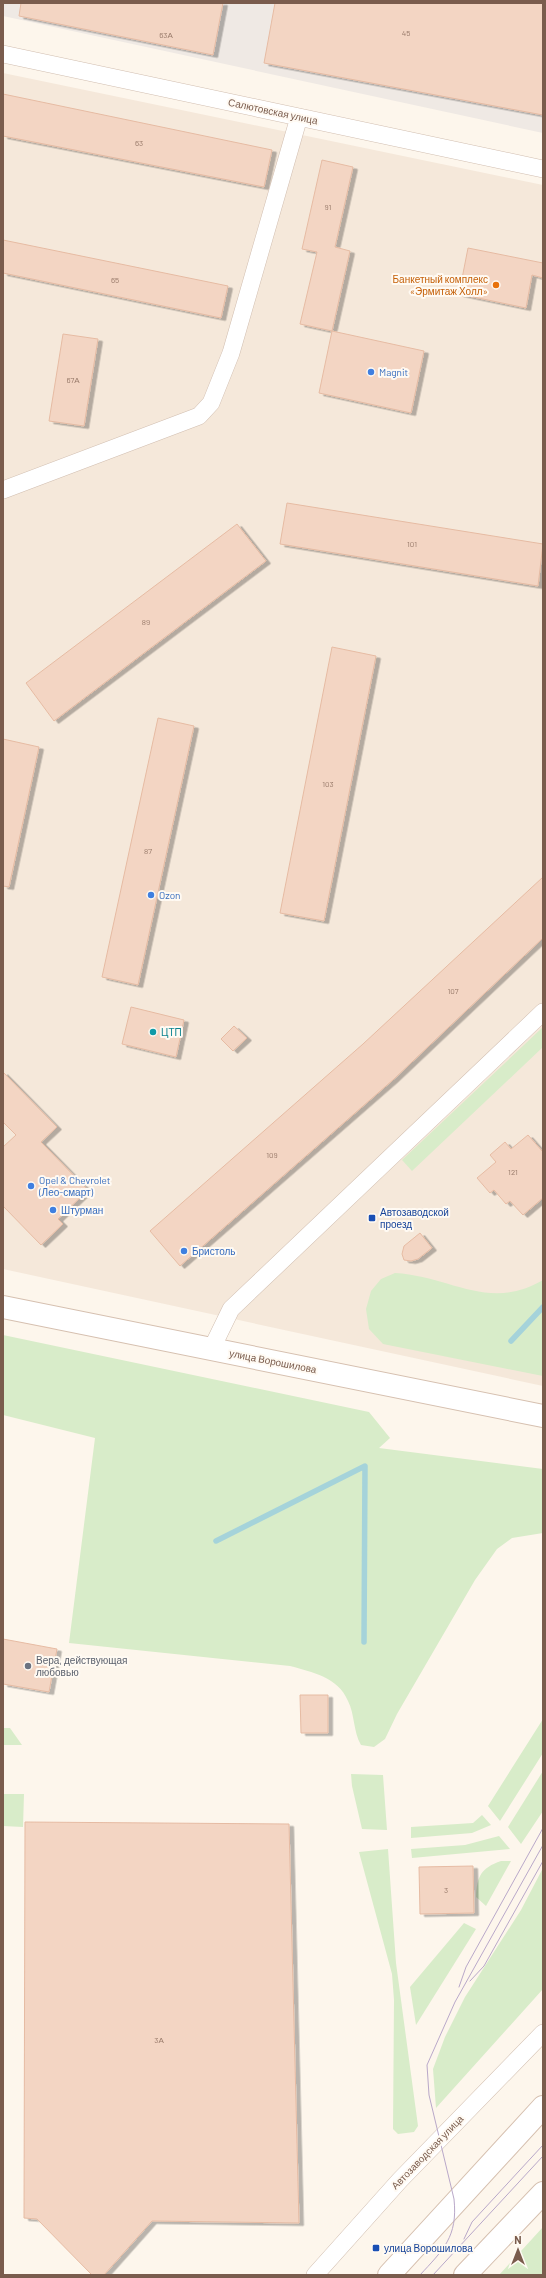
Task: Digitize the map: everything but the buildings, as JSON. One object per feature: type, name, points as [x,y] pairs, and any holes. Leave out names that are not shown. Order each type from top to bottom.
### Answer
[{"type":"main road","name":"улица Ворошилова","points":[[3,1307],[543,1416]]},
{"type":"main road","points":[[388,2275],[543,2107]]},
{"type":"main road","points":[[466,2275],[543,2193]]},
{"type":"street","name":"Салютовская улица","points":[[3,54],[543,169]]},
{"type":"street","points":[[3,490],[199,416],[211,403],[233,346],[299,117]]},
{"type":"street","points":[[212,1348],[232,1309],[543,1012]]},
{"type":"street","name":"Автозаводская улица","points":[[314,2275],[400,2180],[543,2033]]},
{"type":"shaded area","points":[[3,3],[543,3],[543,133],[3,16]]},
{"type":"shaded area","points":[[3,73],[543,185],[543,1386],[3,1269]]},
{"type":"green space","points":[[543,1027],[543,1047],[412,1171],[402,1160]]},
{"type":"green space","points":[[395,1273],[415,1275],[469,1290],[487,1293],[505,1293],[523,1289],[543,1280],[543,1376],[383,1344],[369,1329],[366,1309],[371,1291],[381,1279]]},
{"type":"green space","points":[[3,1335],[369,1412],[390,1438],[379,1448],[543,1469],[543,1533],[512,1538],[497,1549],[475,1580],[397,1714],[385,1739],[374,1747],[361,1745],[358,1740],[352,1712],[344,1693],[331,1681],[315,1673],[290,1666],[69,1643],[95,1438],[3,1415]]},
{"type":"green space","points":[[543,1719],[543,1753],[500,1821],[488,1806]]},
{"type":"green space","points":[[3,1728],[10,1728],[22,1745],[3,1745]]},
{"type":"green space","points":[[543,1771],[543,1811],[521,1844],[508,1827]]},
{"type":"green space","points":[[351,1774],[383,1775],[387,1830],[362,1829],[352,1786]]},
{"type":"green space","points":[[3,1794],[24,1794],[23,1827],[3,1826]]},
{"type":"green space","points":[[482,1815],[491,1825],[472,1833],[411,1838],[411,1827],[473,1823]]},
{"type":"green space","points":[[499,1836],[510,1849],[412,1858],[411,1849],[465,1845]]},
{"type":"green space","points":[[388,1849],[396,1963],[418,2126],[414,2132],[398,2134],[393,2129],[394,2000],[392,1974],[359,1852]]},
{"type":"green space","points":[[501,1861],[511,1861],[486,1906],[476,1897],[479,1878],[485,1870]]},
{"type":"green space","points":[[543,1868],[543,1989],[436,2108],[433,2069],[445,2037],[465,1997],[521,1910]]},
{"type":"green space","points":[[464,1923],[476,1929],[416,2025],[410,1987]]},
{"type":"green space","points":[[543,2227],[543,2275],[499,2275]]},
{"type":"waterway","points":[[511,1341],[543,1307]]},
{"type":"waterway","points":[[216,1541],[365,1466],[364,1642]]},
{"type":"tram line","points":[[459,1987],[466,1967],[543,1828]]},
{"type":"tram line","points":[[420,2275],[436,2258],[447,2242],[454,2223],[455,2212],[454,2199],[429,2095],[427,2065],[455,2002],[543,1845]]},
{"type":"tram line","points":[[470,1981],[484,1966],[543,1861]]},
{"type":"tram line","points":[[464,2239],[472,2222],[543,2145]]},
{"type":"tram line","points":[[433,2275],[543,2156]]},
{"type":"place","name":"Банкетный комплекс «Эрмитаж Холл»","points":[[496,285]]},
{"type":"place","name":"Magnit","points":[[371,372]]},
{"type":"place","name":"Ozon","points":[[151,895]]},
{"type":"place","name":"ЦТП","points":[[153,1032]]},
{"type":"place","name":"Opel & Chevrolet (Лео-смарт)","points":[[31,1186]]},
{"type":"place","name":"Штурман","points":[[53,1210]]},
{"type":"place","name":"Автозаводской проезд","points":[[372,1218]]},
{"type":"place","name":"Бристоль","points":[[184,1251]]},
{"type":"place","name":"Вера, действующая любовью","points":[[28,1666]]},
{"type":"place","name":"улица Ворошилова","points":[[376,2248]]}]
